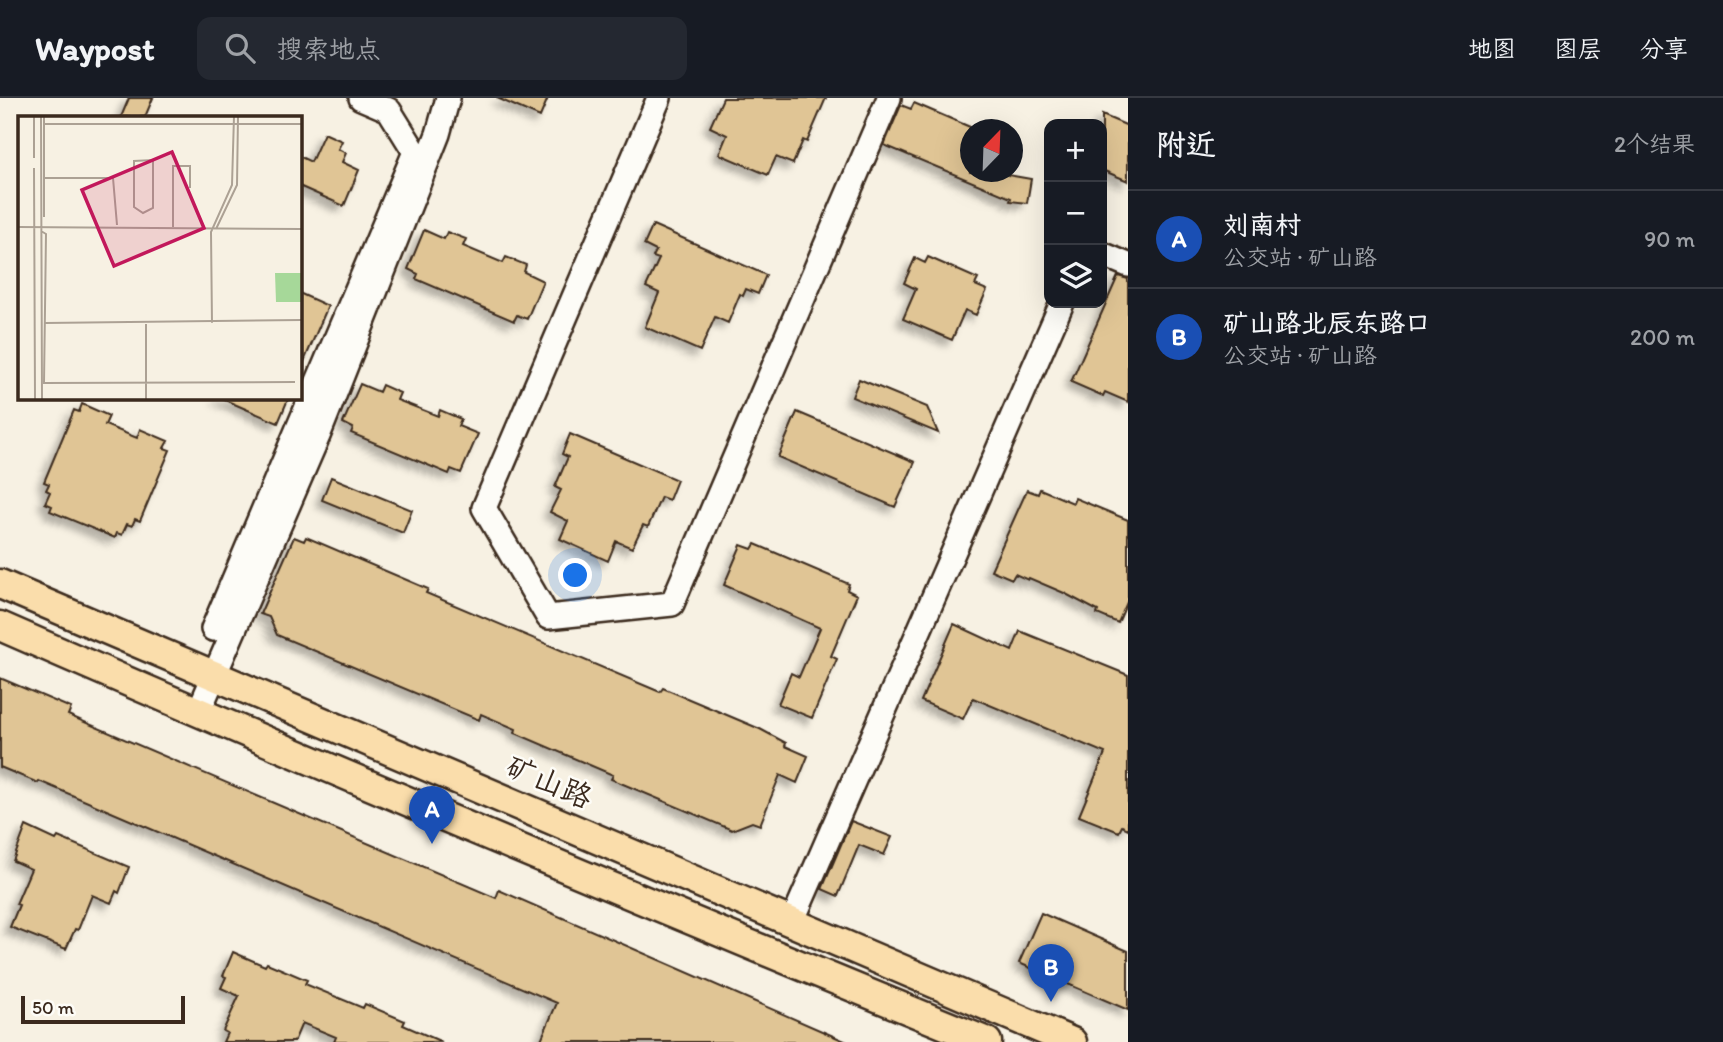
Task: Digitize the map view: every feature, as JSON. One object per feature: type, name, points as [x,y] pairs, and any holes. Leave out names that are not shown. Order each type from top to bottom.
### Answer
[{"type":"main road","name":"矿山路","points":[[0,584],[1072,1042]]},
{"type":"main road","points":[[0,626],[198,713],[987,1042]]},
{"type":"street","points":[[214,629],[415,152],[389,110],[361,98]]},
{"type":"street","points":[[198,713],[318,436],[439,134],[448,98]]},
{"type":"street","points":[[659,98],[484,508],[548,617],[672,604],[889,98]]},
{"type":"street","points":[[1107,256],[1128,265]]},
{"type":"street","points":[[792,922],[1060,308]]},
{"type":"building","points":[[129,98],[153,98],[145,116],[121,116]]},
{"type":"building","points":[[497,98],[548,98],[540,117]]},
{"type":"building","points":[[723,98],[826,98],[807,142],[803,140],[793,164],[776,157],[768,175],[719,154],[727,135],[710,127]]},
{"type":"building","points":[[914,103],[960,123],[960,177],[884,145],[901,105],[911,109]]},
{"type":"building","points":[[1102,115],[1128,126],[1128,181],[1107,172],[1107,119],[1102,119]]},
{"type":"building","points":[[324,133],[342,141],[338,149],[346,153],[342,162],[359,170],[344,206],[301,187],[301,157],[311,162]]},
{"type":"building","points":[[1023,178],[1031,179],[1027,203],[1010,201],[1011,198],[973,182],[1023,182]]},
{"type":"building","points":[[653,225],[766,275],[758,294],[746,289],[743,296],[740,294],[728,323],[715,317],[700,351],[645,327],[659,293],[646,287],[659,259],[653,257],[656,251],[644,245]]},
{"type":"building","points":[[424,230],[444,239],[447,232],[466,239],[463,246],[503,263],[506,257],[526,265],[524,272],[543,281],[527,319],[517,315],[514,321],[416,279],[418,274],[408,269]]},
{"type":"building","points":[[928,257],[978,279],[975,285],[987,290],[976,315],[965,310],[952,340],[903,319],[916,289],[904,283],[915,258],[925,263]]},
{"type":"building","points":[[1118,276],[1128,279],[1128,402],[1105,392],[1103,396],[1071,382],[1104,308],[1107,308],[1107,301]]},
{"type":"building","points":[[301,294],[328,306],[301,368]]},
{"type":"building","points":[[859,379],[927,407],[938,433],[852,397]]},
{"type":"building","points":[[360,384],[379,392],[382,385],[400,393],[397,400],[438,416],[440,410],[461,419],[458,426],[478,434],[461,473],[451,469],[449,474],[351,433],[353,428],[343,423]]},
{"type":"building","points":[[223,399],[288,399],[278,423]]},
{"type":"building","points":[[82,404],[109,416],[105,425],[137,438],[140,429],[168,441],[164,448],[170,450],[140,521],[135,519],[132,526],[127,524],[122,535],[117,533],[115,538],[50,511],[52,506],[45,503],[50,492],[46,490],[49,484],[44,482],[74,410],[79,412]]},
{"type":"building","points":[[797,412],[915,462],[895,507],[778,457]]},
{"type":"building","points":[[570,434],[677,480],[669,500],[661,497],[648,527],[643,525],[632,548],[616,541],[608,561],[560,539],[568,521],[550,512],[561,490],[555,487],[568,457],[562,454]]},
{"type":"building","points":[[331,477],[412,510],[403,533],[322,500]]},
{"type":"building","points":[[1040,489],[1073,503],[1075,498],[1128,520],[1128,600],[1118,623],[1097,614],[1098,611],[1064,593],[1029,578],[1028,580],[1015,574],[1012,579],[991,570],[1027,490],[1038,494]]},
{"type":"building","points":[[294,537],[304,541],[306,537],[428,589],[426,593],[660,692],[663,688],[760,729],[786,743],[785,746],[808,756],[797,783],[780,775],[760,825],[752,822],[732,830],[611,779],[613,775],[515,733],[516,729],[481,714],[479,720],[277,635],[269,617],[260,614]]},
{"type":"building","points":[[755,544],[849,584],[847,590],[857,595],[831,656],[837,659],[812,718],[778,704],[791,673],[799,677],[820,628],[724,585],[741,545],[752,549]]},
{"type":"building","points":[[954,624],[1012,651],[1020,631],[1128,675],[1128,829],[1122,826],[1119,832],[1079,816],[1105,753],[973,698],[963,719],[921,701]]},
{"type":"building","points":[[0,678],[71,708],[68,715],[496,898],[499,890],[847,1042],[540,1042],[557,1003],[39,781],[38,783],[0,767]]},
{"type":"building","points":[[851,821],[892,837],[884,855],[859,845],[838,896],[822,889]]},
{"type":"building","points":[[26,826],[129,867],[119,893],[116,891],[111,903],[92,895],[78,930],[75,929],[66,949],[10,927],[19,905],[16,904],[31,869],[13,861]]},
{"type":"building","points":[[1041,913],[1128,951],[1128,1010],[1019,963]]},
{"type":"building","points":[[233,952],[307,980],[305,984],[363,1008],[365,1004],[405,1021],[403,1025],[442,1042],[334,1042],[336,1037],[302,1023],[294,1042],[223,1042],[227,1033],[223,1031],[239,996],[221,988]]},
{"type":"place","name":"刘南村","points":[[432,844]]},
{"type":"place","name":"矿山路北辰东路口","points":[[1051,1002]]}]
